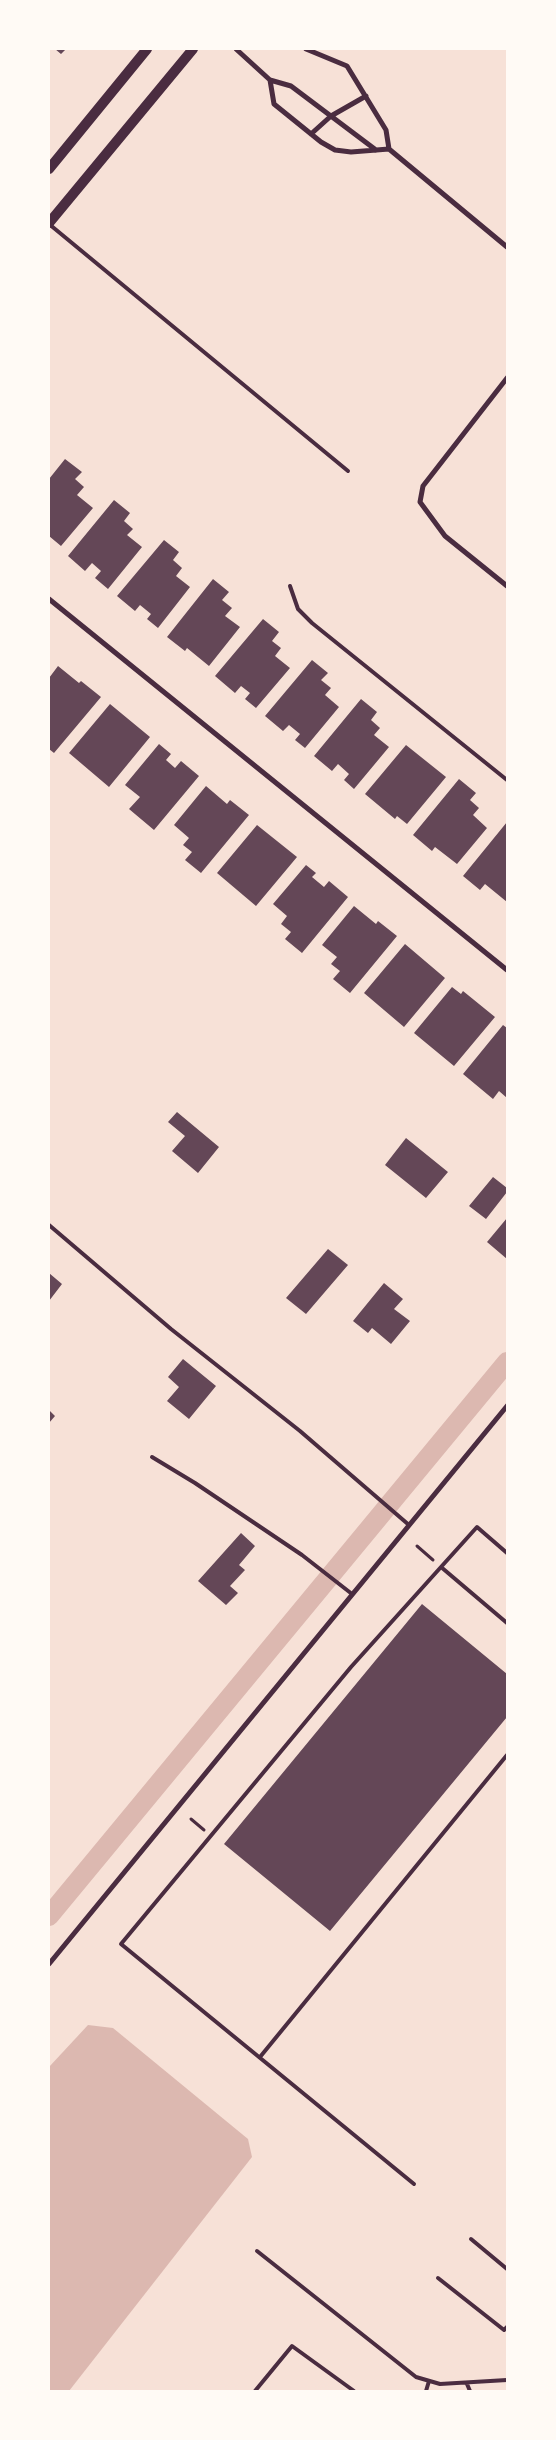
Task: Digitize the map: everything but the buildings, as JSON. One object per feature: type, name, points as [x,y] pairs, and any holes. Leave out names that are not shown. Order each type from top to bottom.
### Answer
[{"type":"main road","points":[[49,169],[147,49]]},
{"type":"main road","points":[[49,224],[193,49]]},
{"type":"street","points":[[236,49],[270,80],[290,86],[376,150]]},
{"type":"street","points":[[306,49],[347,66],[386,130],[389,149],[507,247]]},
{"type":"street","points":[[270,80],[274,104],[311,134],[335,150],[389,149]]},
{"type":"street","points":[[311,134],[331,116],[366,96]]},
{"type":"street","points":[[507,378],[423,486],[420,502],[445,536],[507,586]]},
{"type":"street","points":[[49,599],[507,970]]},
{"type":"street","points":[[49,1964],[507,1406]]},
{"type":"lane","points":[[49,224],[348,471]]},
{"type":"lane","points":[[290,586],[298,609],[312,623],[507,780]]},
{"type":"lane","points":[[49,1225],[171,1329],[300,1431],[409,1525]]},
{"type":"lane","points":[[152,1457],[195,1483],[310,1561],[352,1594]]},
{"type":"lane","points":[[414,2184],[121,1944],[351,1667],[477,1527],[507,1553]]},
{"type":"lane","points":[[441,1567],[507,1623]]},
{"type":"lane","points":[[260,2057],[507,1755]]},
{"type":"lane","points":[[471,2239],[507,2269]]},
{"type":"lane","points":[[257,2251],[416,2377],[440,2384],[467,2384],[507,2380]]},
{"type":"lane","points":[[438,2278],[504,2330],[507,2326]]},
{"type":"lane","points":[[255,2391],[292,2346],[354,2391]]},
{"type":"lane","points":[[426,2391],[429,2381]]},
{"type":"lane","points":[[467,2384],[470,2391]]},
{"type":"path","points":[[417,1546],[441,1567]]},
{"type":"path","points":[[191,1819],[210,1835]]},
{"type":"shaded area","points":[[88,2025],[113,2028],[248,2139],[252,2157],[69,2391],[49,2391],[49,2067]]},
{"type":"waterway","points":[[49,1916],[507,1362]]}]
